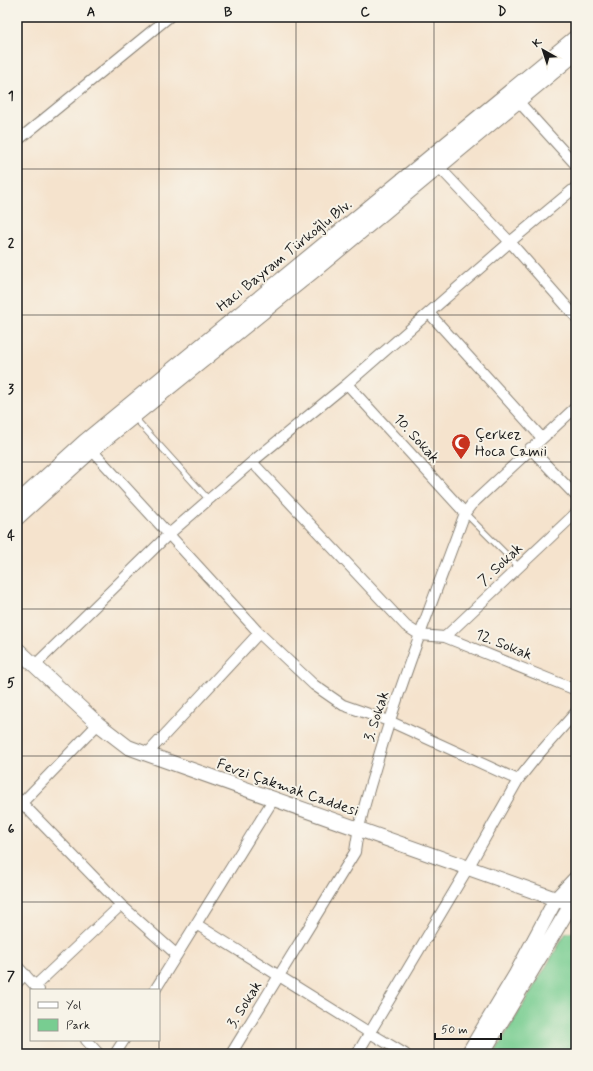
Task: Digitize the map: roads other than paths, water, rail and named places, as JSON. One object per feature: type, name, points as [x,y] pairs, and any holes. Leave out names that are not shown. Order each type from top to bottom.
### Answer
[{"type":"street","points":[[17,141],[169,17]]},
{"type":"street","name":"Hacı Bayram Türkoğlu Blv.","points":[[17,503],[36,485],[88,446],[576,37]]},
{"type":"street","name":"Hacı Bayram Türkoğlu Blv.","points":[[17,518],[88,446],[134,416],[316,269],[576,53]]},
{"type":"street","points":[[518,101],[576,165]]},
{"type":"street","points":[[439,167],[510,242],[576,317]]},
{"type":"street","points":[[34,665],[168,535],[252,462],[347,384],[510,242],[576,187]]},
{"type":"street","points":[[429,313],[542,438]]},
{"type":"street","name":"10. Sokak","points":[[347,384],[465,513]]},
{"type":"street","name":"3. Sokak","points":[[231,1054],[355,852],[358,829],[389,721],[465,513],[471,505],[530,448],[576,407]]},
{"type":"street","points":[[88,446],[259,633],[314,685],[343,705],[389,721],[518,780]]},
{"type":"street","points":[[530,448],[576,496]]},
{"type":"street","points":[[252,462],[406,626],[420,635]]},
{"type":"street","points":[[17,499],[36,485]]},
{"type":"street","name":"7. Sokak","points":[[445,637],[576,513]]},
{"type":"street","points":[[147,754],[259,633]]},
{"type":"street","name":"12. Sokak","points":[[420,635],[445,637],[576,690]]},
{"type":"street","name":"Fevzi Çakmak Caddesi","points":[[17,650],[98,724],[128,746],[273,800],[556,899],[574,903]]},
{"type":"street","points":[[357,1054],[468,868],[518,780],[576,712]]},
{"type":"street","points":[[98,724],[19,803],[121,905],[177,955]]},
{"type":"street","points":[[156,989],[273,800]]},
{"type":"street","points":[[468,1054],[516,974],[556,899],[576,878]]},
{"type":"street","points":[[482,1054],[574,903]]},
{"type":"street","points":[[17,966],[37,988],[121,905]]},
{"type":"street","points":[[196,924],[405,1054]]},
{"type":"street","points":[[17,983],[25,974]]},
{"type":"street","points":[[87,1041],[99,1054]]},
{"type":"street","points":[[115,1054],[123,1041]]},
{"type":"lane","points":[[134,416],[209,500]]},
{"type":"lane","points":[[465,513],[518,567]]},
{"type":"place","name":"Çerkez Hoca Camii","points":[[461,460]]}]
